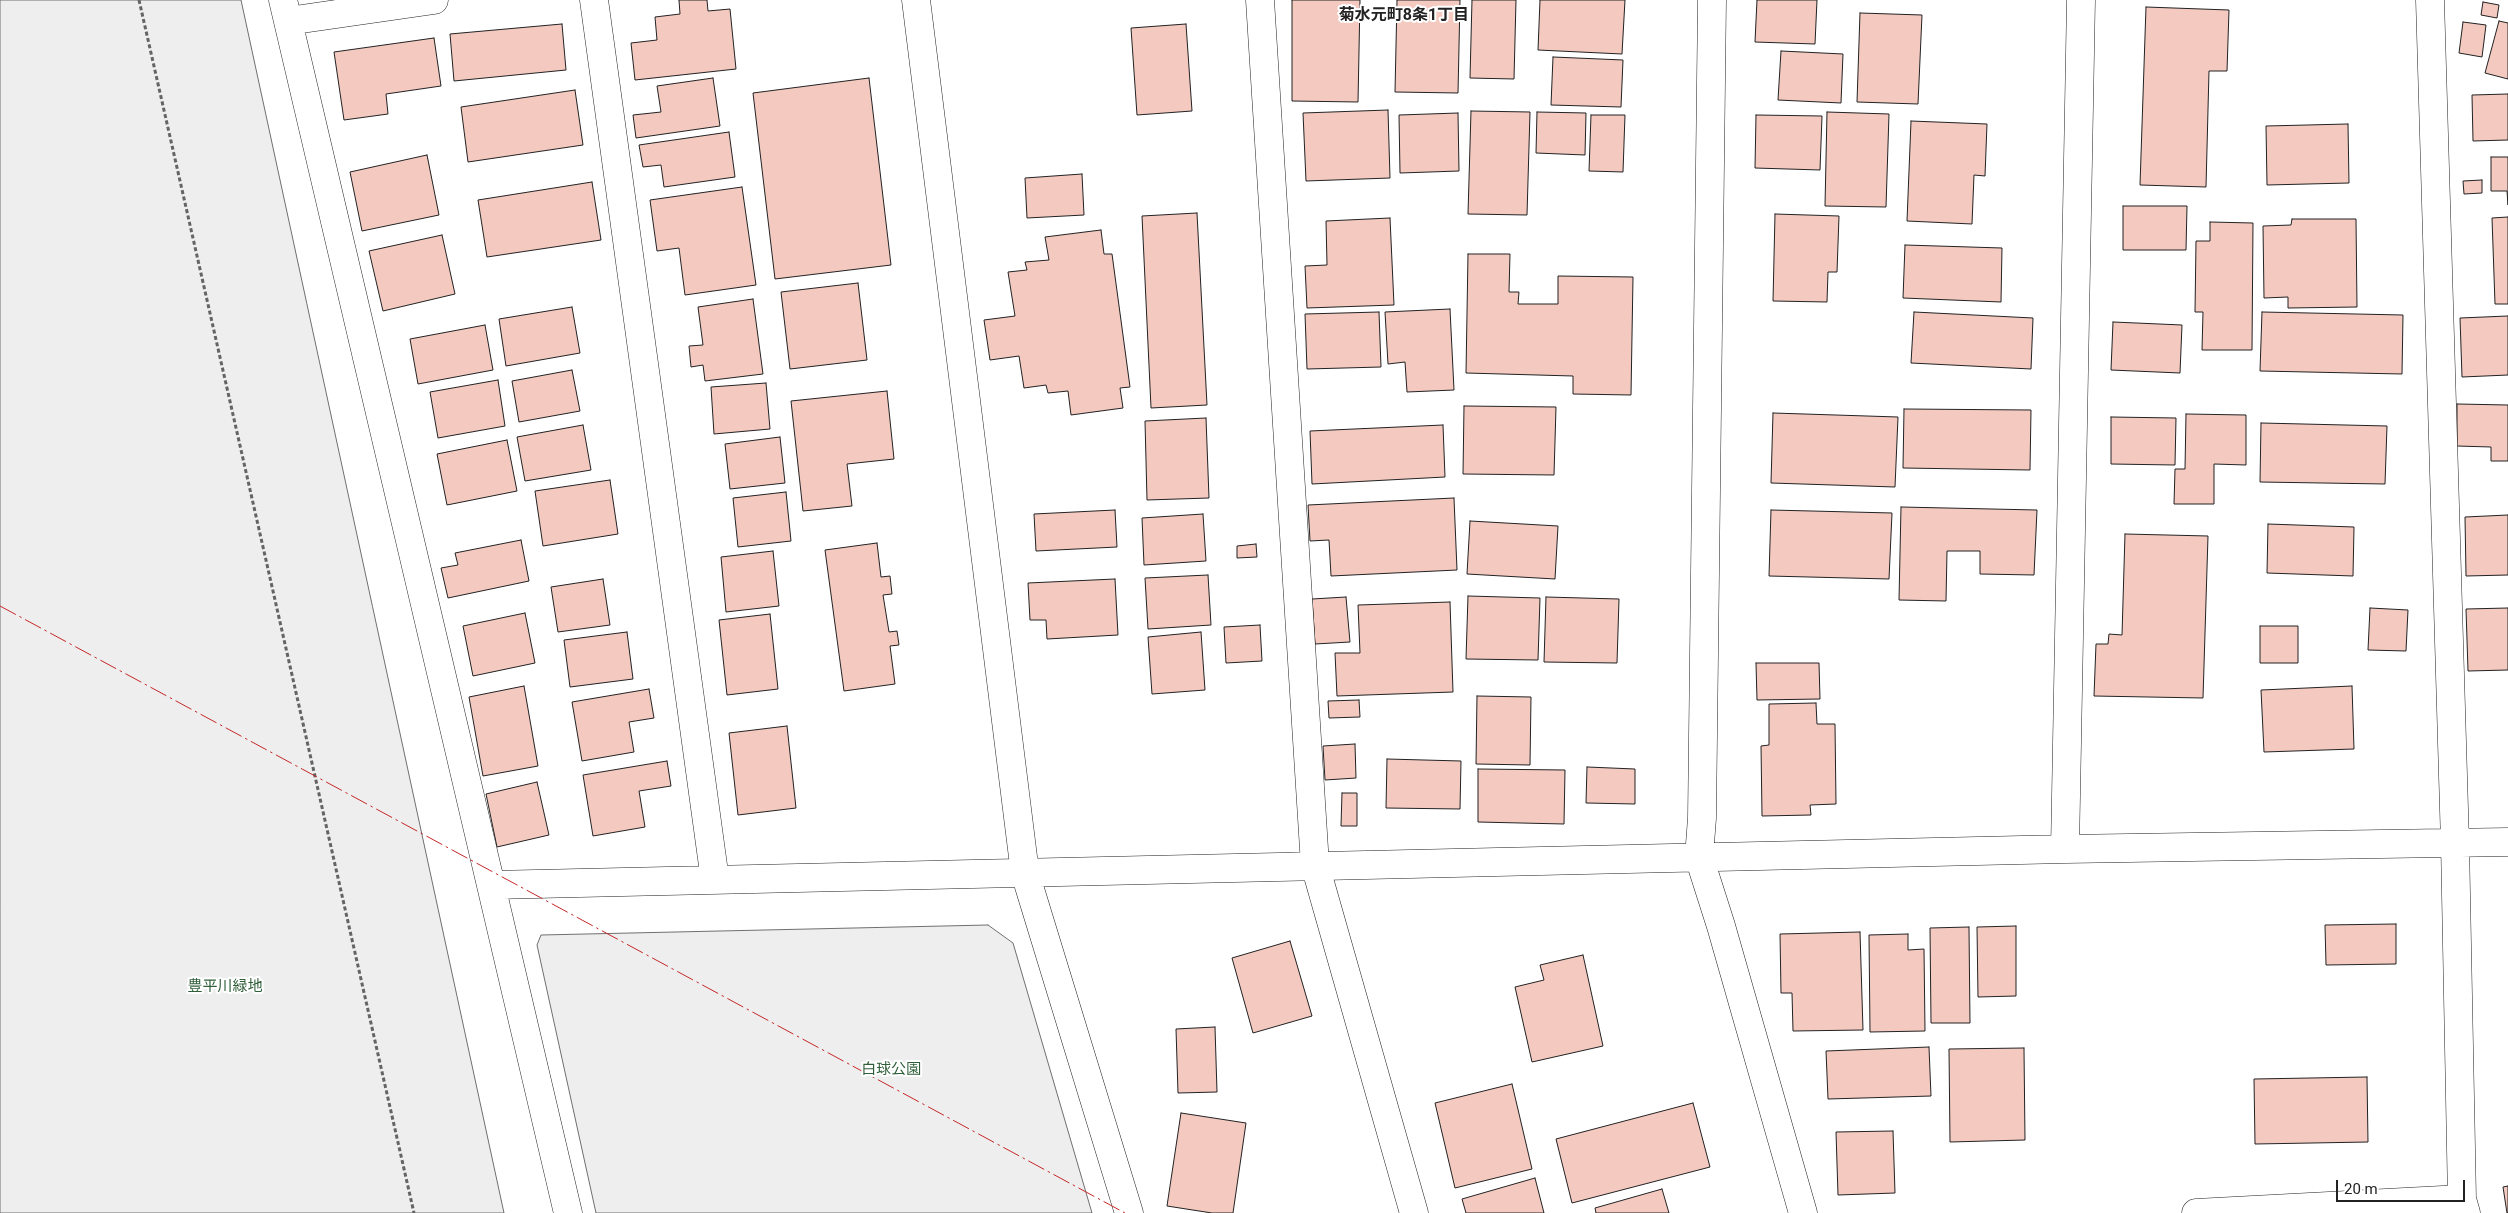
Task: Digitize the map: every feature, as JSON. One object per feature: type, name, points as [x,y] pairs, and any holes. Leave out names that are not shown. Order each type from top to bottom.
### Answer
[{"type":"street","points":[[434,0],[286,10],[568,1213]]},
{"type":"street","points":[[594,0],[715,880]]},
{"type":"street","points":[[916,0],[1025,873],[1129,1213]]},
{"type":"street","points":[[1260,0],[1315,865],[1414,1213]]},
{"type":"street","points":[[1712,0],[1702,818],[1699,857],[1721,926],[1803,1213]]},
{"type":"street","points":[[2065,849],[2081,0]]},
{"type":"street","points":[[2196,1213],[2464,1206],[2430,0]]},
{"type":"street","points":[[492,885],[2065,849],[2508,842]]},
{"type":"path","points":[[139,0],[414,1213]]},
{"type":"green space","name":"豊平川緑地","points":[[0,0],[241,0],[504,1213],[0,1213]]},
{"type":"green space","name":"白球公園","points":[[988,925],[1013,943],[1092,1213],[596,1213],[537,945],[541,935]]},
{"type":"building","points":[[679,0],[707,0],[708,11],[730,9],[736,69],[635,80],[631,43],[657,40],[655,17],[680,14]]},
{"type":"building","points":[[1292,0],[1360,0],[1358,102],[1292,101]]},
{"type":"building","points":[[1397,0],[1460,0],[1458,93],[1395,92]]},
{"type":"building","points":[[1472,0],[1516,0],[1514,79],[1470,78]]},
{"type":"building","points":[[1540,0],[1625,0],[1622,54],[1538,50]]},
{"type":"building","points":[[1757,0],[1817,0],[1815,44],[1755,42]]},
{"type":"building","points":[[2483,2],[2499,5],[2497,18],[2481,15]]},
{"type":"building","points":[[2146,7],[2229,10],[2227,71],[2209,71],[2206,187],[2140,185]]},
{"type":"building","points":[[1860,13],[1922,15],[1918,104],[1857,102]]},
{"type":"building","points":[[2499,21],[2508,23],[2508,79],[2485,73]]},
{"type":"building","points":[[2463,22],[2486,25],[2482,57],[2459,53]]},
{"type":"building","points":[[562,24],[566,70],[454,81],[450,34]]},
{"type":"building","points":[[1186,24],[1192,111],[1137,115],[1131,28]]},
{"type":"building","points":[[434,38],[441,86],[386,94],[388,114],[344,120],[334,52]]},
{"type":"building","points":[[1781,51],[1843,54],[1841,103],[1778,100]]},
{"type":"building","points":[[1553,57],[1623,60],[1621,107],[1551,105]]},
{"type":"building","points":[[713,78],[720,126],[636,138],[633,115],[661,112],[657,86]]},
{"type":"building","points":[[869,78],[891,265],[775,279],[753,93]]},
{"type":"building","points":[[575,90],[583,145],[468,162],[461,107]]},
{"type":"building","points":[[2508,94],[2508,140],[2473,141],[2472,95]]},
{"type":"building","points":[[1388,110],[1390,178],[1306,181],[1303,113]]},
{"type":"building","points":[[1471,111],[1530,112],[1527,215],[1468,214]]},
{"type":"building","points":[[1537,112],[1586,113],[1585,155],[1536,153]]},
{"type":"building","points":[[1827,112],[1889,114],[1886,207],[1825,206]]},
{"type":"building","points":[[1458,113],[1459,171],[1400,173],[1399,115]]},
{"type":"building","points":[[1591,115],[1625,115],[1623,172],[1589,171]]},
{"type":"building","points":[[1756,115],[1822,116],[1820,170],[1755,168]]},
{"type":"building","points":[[1911,121],[1987,124],[1985,176],[1974,175],[1972,224],[1907,221]]},
{"type":"building","points":[[2348,124],[2349,183],[2267,185],[2266,126]]},
{"type":"building","points":[[729,132],[735,177],[664,187],[661,165],[643,167],[639,145]]},
{"type":"building","points":[[427,155],[439,215],[362,231],[350,172]]},
{"type":"building","points":[[2491,157],[2508,157],[2508,205],[2507,191],[2491,191]]},
{"type":"building","points":[[1082,174],[1084,215],[1027,218],[1025,178]]},
{"type":"building","points":[[2482,180],[2482,193],[2464,194],[2463,181]]},
{"type":"building","points":[[592,182],[601,240],[487,257],[478,200]]},
{"type":"building","points":[[742,187],[756,285],[685,295],[679,248],[657,251],[650,200]]},
{"type":"building","points":[[2123,206],[2187,206],[2186,250],[2123,250]]},
{"type":"building","points":[[1197,213],[1207,405],[1151,408],[1142,216]]},
{"type":"building","points":[[1775,214],[1839,216],[1837,272],[1828,272],[1827,302],[1773,301]]},
{"type":"building","points":[[2508,217],[2508,304],[2495,304],[2492,218]]},
{"type":"building","points":[[1390,218],[1394,305],[1307,308],[1305,266],[1327,265],[1326,221]]},
{"type":"building","points":[[2292,219],[2356,219],[2357,307],[2288,308],[2288,297],[2264,298],[2263,226],[2291,225]]},
{"type":"building","points":[[2210,222],[2253,223],[2252,350],[2202,350],[2203,312],[2195,312],[2196,241],[2210,241]]},
{"type":"building","points":[[1101,230],[1104,254],[1112,254],[1130,387],[1120,388],[1123,408],[1071,415],[1068,391],[1048,393],[1046,385],[1024,388],[1019,356],[990,360],[984,320],[1015,316],[1008,272],[1027,270],[1025,262],[1049,260],[1045,237]]},
{"type":"building","points":[[442,235],[455,294],[383,311],[369,251]]},
{"type":"building","points":[[1905,245],[2002,248],[2001,302],[1903,298]]},
{"type":"building","points":[[1468,254],[1510,254],[1509,292],[1519,292],[1518,304],[1558,304],[1558,276],[1633,277],[1631,395],[1573,394],[1573,376],[1466,373]]},
{"type":"building","points":[[858,283],[867,360],[790,369],[781,292]]},
{"type":"building","points":[[753,299],[763,374],[705,381],[703,365],[691,367],[689,346],[703,345],[698,307]]},
{"type":"building","points":[[572,307],[580,353],[506,366],[499,319]]},
{"type":"building","points":[[1450,309],[1454,390],[1407,392],[1405,362],[1388,364],[1385,312]]},
{"type":"building","points":[[1379,312],[1381,367],[1307,369],[1305,314]]},
{"type":"building","points":[[1914,312],[2033,318],[2031,369],[1911,363]]},
{"type":"building","points":[[2262,312],[2403,315],[2402,374],[2260,371]]},
{"type":"building","points":[[2508,316],[2508,375],[2462,377],[2460,318]]},
{"type":"building","points":[[2113,322],[2182,325],[2180,373],[2111,370]]},
{"type":"building","points":[[485,325],[493,370],[418,384],[410,339]]},
{"type":"building","points":[[572,370],[580,411],[519,422],[512,381]]},
{"type":"building","points":[[498,380],[505,426],[438,438],[430,392]]},
{"type":"building","points":[[766,383],[770,429],[714,434],[711,387]]},
{"type":"building","points":[[887,391],[894,459],[847,464],[852,506],[803,511],[791,401]]},
{"type":"building","points":[[2457,404],[2508,405],[2508,461],[2491,461],[2491,447],[2457,446]]},
{"type":"building","points":[[1464,406],[1556,407],[1554,475],[1463,474]]},
{"type":"building","points":[[1904,409],[2031,410],[2030,470],[1903,468]]},
{"type":"building","points":[[1773,413],[1898,417],[1895,487],[1771,483]]},
{"type":"building","points":[[2186,414],[2246,415],[2246,465],[2214,464],[2214,504],[2174,504],[2175,469],[2185,469]]},
{"type":"building","points":[[2111,417],[2176,418],[2175,465],[2111,464]]},
{"type":"building","points":[[1206,418],[1209,498],[1147,500],[1145,421]]},
{"type":"building","points":[[2261,423],[2387,426],[2385,484],[2260,482]]},
{"type":"building","points":[[583,425],[591,470],[525,481],[517,437]]},
{"type":"building","points":[[1443,425],[1445,477],[1312,484],[1310,431]]},
{"type":"building","points":[[780,437],[785,483],[730,489],[725,444]]},
{"type":"building","points":[[507,440],[517,491],[447,505],[437,454]]},
{"type":"building","points":[[610,480],[618,534],[543,546],[535,491]]},
{"type":"building","points":[[786,492],[791,541],[738,547],[733,498]]},
{"type":"building","points":[[1454,498],[1457,570],[1331,576],[1329,540],[1310,541],[1308,505]]},
{"type":"building","points":[[1901,507],[2037,510],[2034,575],[1980,574],[1980,551],[1947,551],[1946,601],[1899,600]]},
{"type":"building","points":[[1115,510],[1117,547],[1036,551],[1034,514]]},
{"type":"building","points":[[1771,510],[1892,513],[1889,579],[1769,576]]},
{"type":"building","points":[[1203,514],[1206,561],[1144,565],[1142,518]]},
{"type":"building","points":[[2508,515],[2508,575],[2466,576],[2465,517]]},
{"type":"building","points":[[1470,521],[1558,526],[1555,579],[1467,574]]},
{"type":"building","points":[[2268,524],[2354,527],[2353,576],[2267,573]]},
{"type":"building","points":[[2125,534],[2208,536],[2203,698],[2094,696],[2096,644],[2108,644],[2109,634],[2122,635]]},
{"type":"building","points":[[521,540],[529,581],[448,598],[441,568],[458,565],[455,553]]},
{"type":"building","points":[[877,543],[881,577],[890,576],[892,594],[883,595],[889,632],[897,631],[899,645],[890,646],[895,684],[844,691],[825,550]]},
{"type":"building","points":[[1256,544],[1257,557],[1237,558],[1237,546]]},
{"type":"building","points":[[773,551],[779,606],[726,612],[721,557]]},
{"type":"building","points":[[1208,575],[1211,625],[1148,629],[1145,578]]},
{"type":"building","points":[[603,579],[610,625],[558,632],[551,587]]},
{"type":"building","points":[[1115,579],[1118,635],[1047,639],[1046,620],[1030,620],[1028,583]]},
{"type":"building","points":[[1468,596],[1540,598],[1538,660],[1466,659]]},
{"type":"building","points":[[1346,597],[1350,642],[1315,644],[1312,599]]},
{"type":"building","points":[[1546,597],[1619,599],[1617,663],[1544,662]]},
{"type":"building","points":[[1450,602],[1453,692],[1337,696],[1335,653],[1360,653],[1358,605]]},
{"type":"building","points":[[2370,608],[2408,610],[2406,651],[2368,650]]},
{"type":"building","points":[[2508,608],[2508,670],[2468,671],[2466,609]]},
{"type":"building","points":[[525,613],[535,663],[473,676],[463,626]]},
{"type":"building","points":[[770,614],[778,689],[727,695],[719,620]]},
{"type":"building","points":[[1260,625],[1262,661],[1226,663],[1224,627]]},
{"type":"building","points":[[2260,626],[2298,626],[2298,663],[2260,663]]},
{"type":"building","points":[[627,632],[633,679],[570,687],[564,640]]},
{"type":"building","points":[[1201,632],[1205,690],[1152,694],[1148,637]]},
{"type":"building","points":[[1756,663],[1819,663],[1820,699],[1757,700]]},
{"type":"building","points":[[524,686],[538,766],[483,776],[469,697]]},
{"type":"building","points":[[2352,686],[2354,749],[2264,752],[2261,690]]},
{"type":"building","points":[[649,689],[654,718],[629,722],[634,752],[582,761],[572,702]]},
{"type":"building","points":[[1477,696],[1531,697],[1530,765],[1476,764]]},
{"type":"building","points":[[1359,700],[1360,717],[1329,718],[1328,701]]},
{"type":"building","points":[[1816,703],[1817,724],[1835,724],[1836,804],[1810,805],[1811,815],[1762,816],[1761,746],[1769,745],[1769,704]]},
{"type":"building","points":[[787,726],[796,808],[738,815],[729,733]]},
{"type":"building","points":[[1355,744],[1356,778],[1325,780],[1323,746]]},
{"type":"building","points":[[1387,759],[1461,761],[1460,809],[1386,808]]},
{"type":"building","points":[[667,761],[671,786],[639,791],[645,827],[593,836],[583,775]]},
{"type":"building","points":[[1587,767],[1635,769],[1635,804],[1586,803]]},
{"type":"building","points":[[1478,769],[1565,770],[1564,824],[1478,822]]},
{"type":"building","points":[[537,782],[549,835],[497,847],[486,794]]},
{"type":"building","points":[[1342,793],[1357,793],[1357,826],[1341,826]]},
{"type":"building","points":[[2396,924],[2396,964],[2326,965],[2325,925]]},
{"type":"building","points":[[2016,926],[2016,996],[1978,997],[1977,927]]},
{"type":"building","points":[[1969,927],[1970,1023],[1931,1023],[1930,928]]},
{"type":"building","points":[[1860,932],[1863,1030],[1793,1031],[1792,993],[1781,993],[1780,934]]},
{"type":"building","points":[[1908,934],[1908,950],[1924,949],[1925,1031],[1870,1032],[1869,935]]},
{"type":"building","points":[[1290,941],[1312,1016],[1253,1033],[1232,958]]},
{"type":"building","points":[[1583,955],[1603,1046],[1532,1062],[1515,987],[1544,980],[1540,965]]},
{"type":"building","points":[[1215,1027],[1217,1092],[1178,1093],[1176,1029]]},
{"type":"building","points":[[1929,1047],[1931,1096],[1828,1099],[1826,1051]]},
{"type":"building","points":[[2024,1048],[2025,1140],[1950,1142],[1949,1049]]},
{"type":"building","points":[[2367,1077],[2368,1142],[2255,1144],[2254,1079]]},
{"type":"building","points":[[1512,1084],[1532,1169],[1455,1188],[1435,1103]]},
{"type":"building","points":[[1693,1103],[1710,1167],[1572,1203],[1556,1139]]},
{"type":"building","points":[[1181,1113],[1246,1123],[1233,1213],[1212,1213],[1167,1206]]},
{"type":"building","points":[[1893,1131],[1895,1193],[1838,1195],[1836,1132]]},
{"type":"building","points":[[1535,1178],[1544,1213],[1466,1213],[1462,1199]]},
{"type":"building","points":[[2508,1186],[2508,1213],[2507,1213],[2503,1187]]},
{"type":"building","points":[[1662,1189],[1669,1213],[1596,1213],[1595,1208]]},
{"type":"power","points":[[0,606],[1125,1213]]},
{"type":"district","name":"菊水元町8条1丁目","points":[[1404,16]]}]
